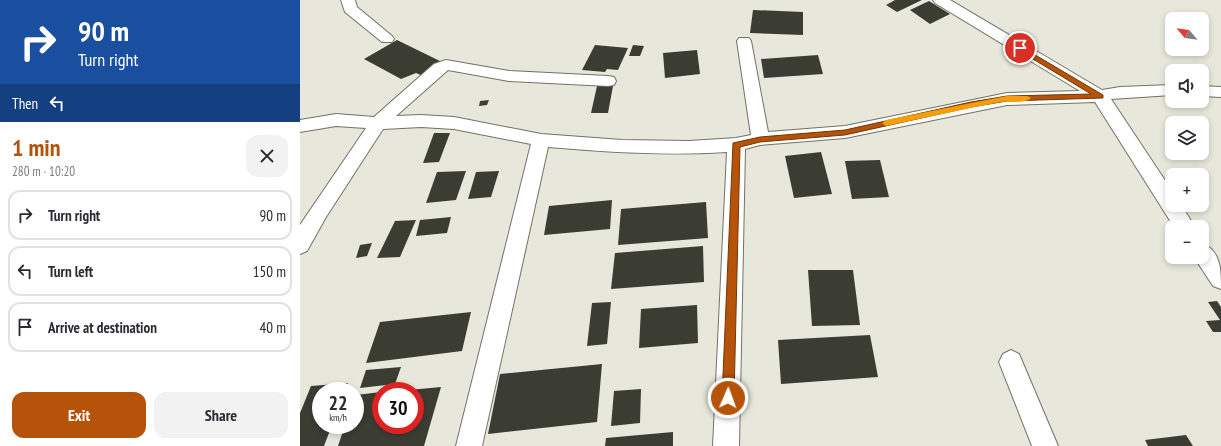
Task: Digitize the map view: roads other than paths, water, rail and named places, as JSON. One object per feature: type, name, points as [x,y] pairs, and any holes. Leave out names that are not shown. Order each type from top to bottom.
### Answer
[{"type":"street","points":[[348,0],[350,9],[387,39]]},
{"type":"street","points":[[940,0],[1100,96],[1180,220]]},
{"type":"street","points":[[744,41],[760,140]]},
{"type":"street","points":[[300,246],[319,211],[378,123],[427,78],[446,65],[509,76],[608,81]]},
{"type":"street","points":[[300,126],[336,120],[378,123],[421,121],[454,123],[541,140],[622,147],[668,148],[736,145],[760,140],[845,132],[971,105],[1007,99],[1100,96],[1120,92],[1165,90]]},
{"type":"street","points":[[1209,92],[1221,92]]},
{"type":"street","points":[[469,446],[541,140]]},
{"type":"street","points":[[726,446],[736,145]]},
{"type":"street","points":[[1209,262],[1221,279]]},
{"type":"street","points":[[1011,362],[1045,446]]}]
